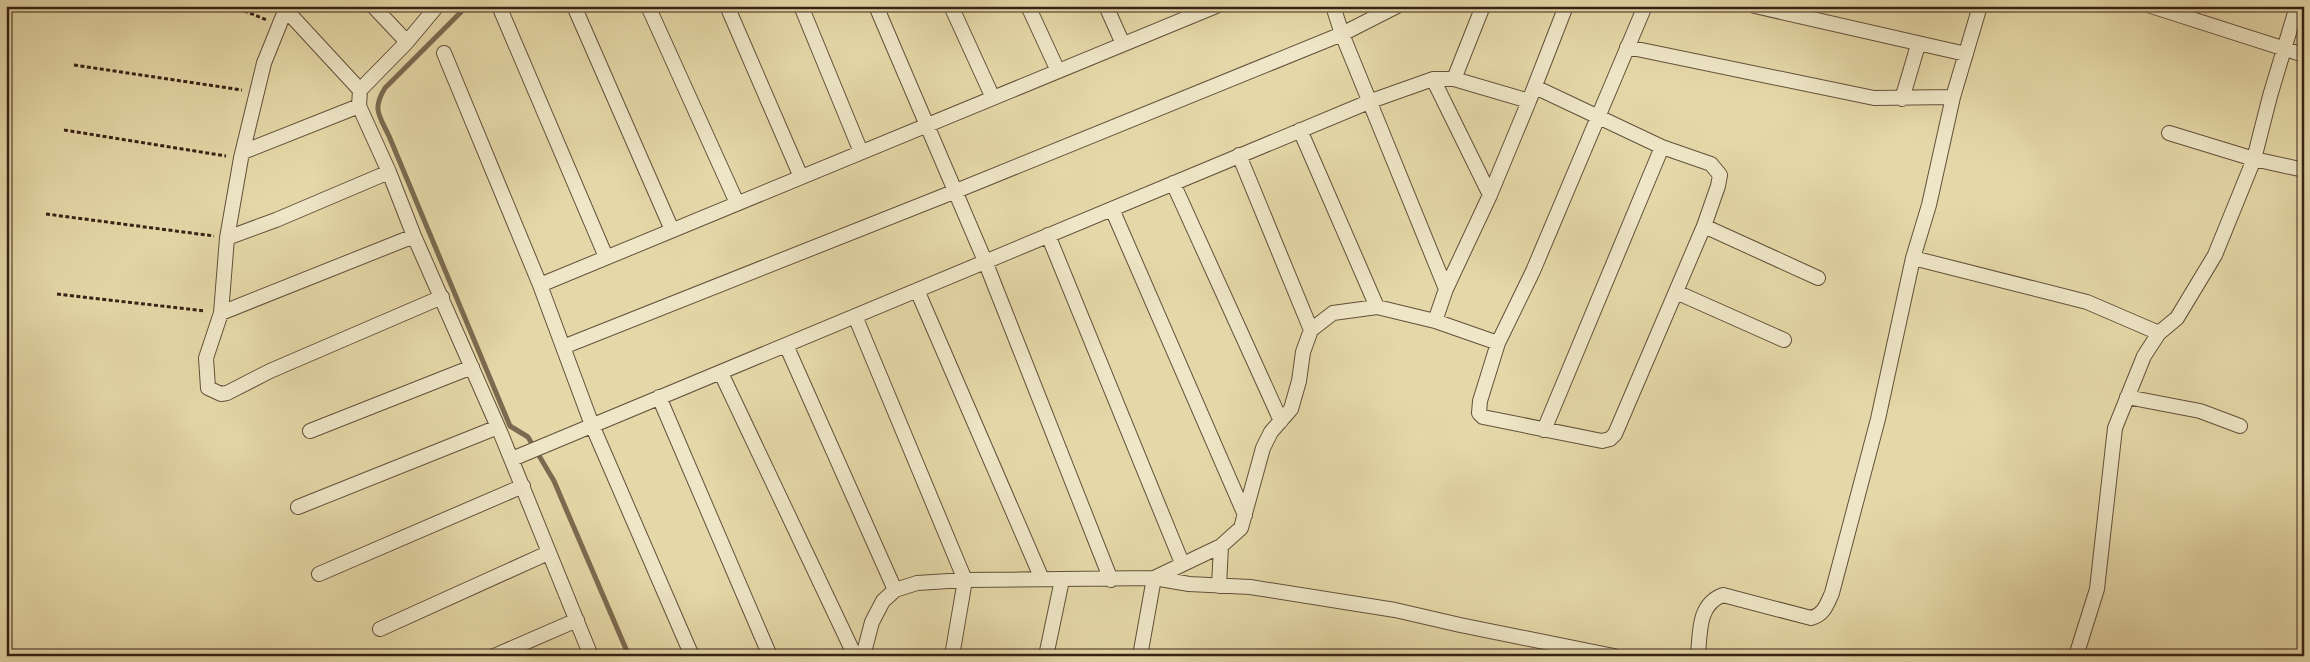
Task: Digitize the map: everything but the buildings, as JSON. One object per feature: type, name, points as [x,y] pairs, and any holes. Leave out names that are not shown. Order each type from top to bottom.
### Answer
[{"type":"street","points":[[373,6],[407,42]]},
{"type":"street","points":[[437,6],[407,42],[360,90],[359,106],[512,459],[548,553],[591,656]]},
{"type":"street","points":[[499,6],[606,257]]},
{"type":"street","points":[[574,6],[672,230]]},
{"type":"street","points":[[648,6],[737,203]]},
{"type":"street","points":[[727,6],[801,177]]},
{"type":"street","points":[[801,6],[861,152]]},
{"type":"street","points":[[876,6],[985,261],[1111,580]]},
{"type":"street","points":[[951,6],[993,98]]},
{"type":"street","points":[[1028,6],[1058,71]]},
{"type":"street","points":[[1106,6],[1123,44]]},
{"type":"street","points":[[540,285],[1123,44],[1181,13],[1216,6]]},
{"type":"street","points":[[1333,6],[1342,34],[1371,101],[1446,289]]},
{"type":"street","points":[[563,347],[956,191],[1342,34],[1397,6]]},
{"type":"street","points":[[1454,79],[1484,6]]},
{"type":"street","points":[[1435,321],[1446,289],[1490,195],[1535,87],[1566,6]]},
{"type":"street","points":[[1535,87],[1598,115],[1662,147],[1711,164],[1720,175],[1704,226],[1615,434],[1610,440],[1602,441],[1483,418],[1479,413],[1480,401],[1498,343],[1522,297],[1598,115],[1645,6]]},
{"type":"street","points":[[1755,6],[1918,45],[1966,54]]},
{"type":"street","points":[[1698,656],[1703,618],[1707,604],[1723,594],[1811,618],[1818,616],[1824,609],[1832,593],[1861,488],[1913,258],[1929,205],[1953,98],[1980,6]]},
{"type":"street","points":[[2151,6],[2304,55]]},
{"type":"street","points":[[2076,656],[2097,589],[2110,459],[2115,428],[2144,356],[2160,333],[2177,318],[2215,255],[2254,159],[2296,6]]},
{"type":"street","points":[[360,90],[287,8],[264,63],[242,155],[227,238],[221,313],[206,358],[205,369],[208,388],[221,394],[442,298]]},
{"type":"street","points":[[1902,99],[1918,45]]},
{"type":"street","points":[[1627,47],[1874,98],[1953,98]]},
{"type":"street","points":[[444,53],[540,285],[592,425],[692,656]]},
{"type":"street","points":[[1433,79],[1490,195]]},
{"type":"street","points":[[512,459],[1238,155],[1371,101],[1433,79],[1454,79],[1529,101]]},
{"type":"street","points":[[242,155],[359,106]]},
{"type":"street","points":[[1300,130],[1377,307]]},
{"type":"street","points":[[2169,133],[2254,159],[2304,170]]},
{"type":"street","points":[[1544,430],[1662,147]]},
{"type":"street","points":[[1238,155],[1311,330]]},
{"type":"street","points":[[227,238],[276,220],[389,172]]},
{"type":"street","points":[[1173,183],[1281,421]]},
{"type":"street","points":[[1112,209],[1245,515]]},
{"type":"street","points":[[1704,226],[1818,278]]},
{"type":"street","points":[[1048,235],[1182,563]]},
{"type":"street","points":[[221,313],[414,236]]},
{"type":"street","points":[[1913,258],[2087,302],[2160,333]]},
{"type":"street","points":[[917,290],[1042,579]]},
{"type":"street","points":[[1676,292],[1784,340]]},
{"type":"street","points":[[1154,578],[1221,546],[1240,528],[1264,448],[1271,432],[1291,409],[1303,352],[1311,330],[1333,313],[1377,307],[1435,321],[1498,343]]},
{"type":"street","points":[[855,316],[965,580],[952,656]]},
{"type":"street","points":[[786,345],[895,590]]},
{"type":"street","points":[[310,431],[472,367]]},
{"type":"street","points":[[722,372],[855,656]]},
{"type":"street","points":[[659,398],[770,656]]},
{"type":"street","points":[[2127,398],[2200,411],[2240,426]]},
{"type":"street","points":[[298,507],[498,427]]},
{"type":"street","points":[[319,574],[523,486]]},
{"type":"street","points":[[1219,586],[1221,546]]},
{"type":"street","points":[[380,629],[548,553]]},
{"type":"street","points":[[1140,656],[1154,578]]},
{"type":"street","points":[[862,656],[872,622],[883,601],[895,590],[917,583],[965,580],[1111,580],[1154,578],[1189,584],[1250,587],[1394,610],[1576,652],[1614,656]]},
{"type":"street","points":[[1046,656],[1062,580]]},
{"type":"street","points":[[494,656],[577,620]]},
{"type":"path","points":[[232,6],[280,25]]},
{"type":"path","points":[[74,65],[256,92]]},
{"type":"path","points":[[64,130],[242,155]]},
{"type":"path","points":[[46,214],[227,238]]},
{"type":"path","points":[[57,294],[221,313]]},
{"type":"waterway","points":[[467,6],[385,88],[379,101],[378,112],[510,426],[528,437],[554,481],[629,656]]}]
